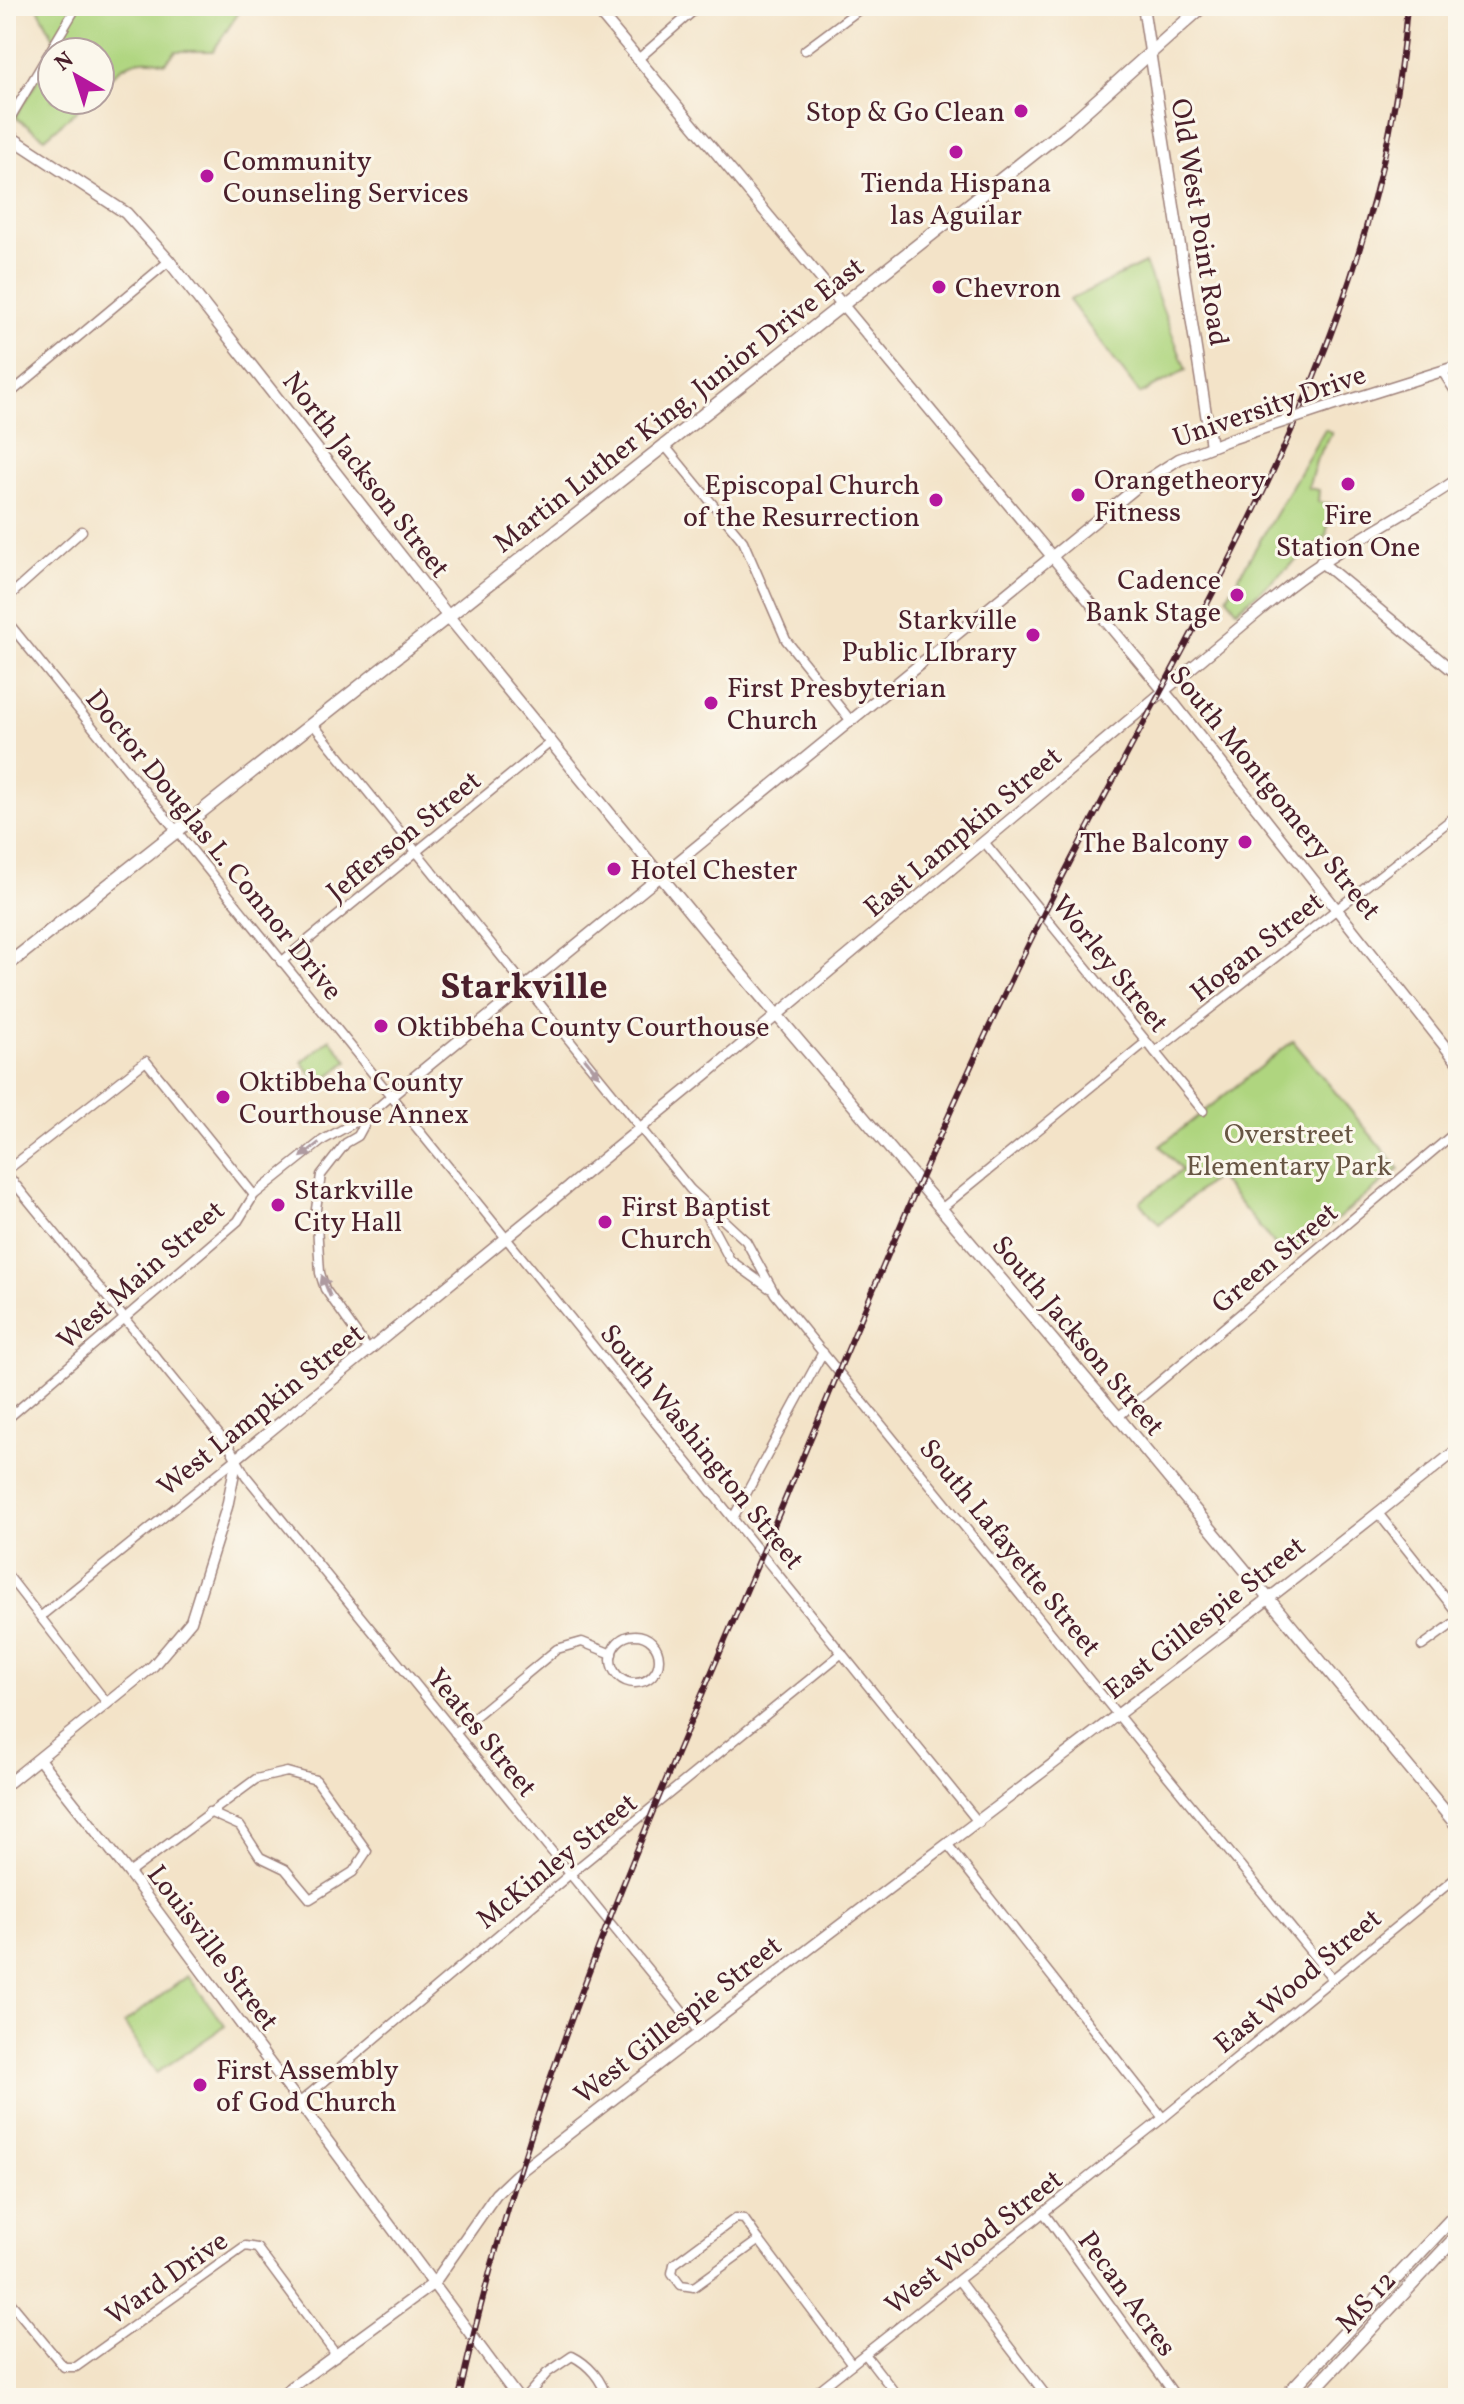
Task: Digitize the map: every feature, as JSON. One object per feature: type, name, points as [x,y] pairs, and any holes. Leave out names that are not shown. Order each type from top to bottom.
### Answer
[{"type":"main road","name":"Martin Luther King, Junior Drive East","points":[[6,966],[1066,128],[1203,6]]},
{"type":"main road","name":"North Jackson Street","points":[[6,134],[126,213],[169,261],[448,616],[661,876]]},
{"type":"main road","name":"South Jackson Street","points":[[661,876],[776,1016],[1118,1417],[1458,1827]]},
{"type":"main road","name":"MS 12","points":[[1284,2398],[1458,2212]]},
{"type":"main road","name":"MS 12","points":[[1306,2398],[1458,2235]]},
{"type":"street","points":[[6,125],[77,6]]},
{"type":"street","name":"South Montgomery Street","points":[[594,6],[1164,690],[1458,1063]]},
{"type":"street","points":[[637,60],[699,6]]},
{"type":"street","points":[[805,50],[864,6]]},
{"type":"street","name":"Old West Point Road","points":[[1143,6],[1211,446]]},
{"type":"street","points":[[6,397],[169,261]]},
{"type":"street","name":"University Drive","points":[[391,1096],[1156,473],[1211,446],[1458,366]]},
{"type":"street","points":[[1442,371],[1458,396]]},
{"type":"street","points":[[665,446],[743,541],[786,640],[851,721]]},
{"type":"street","name":"East Lampkin Street","points":[[507,1237],[643,1131],[776,1016],[1131,723],[1164,690],[1321,562],[1458,479]]},
{"type":"street","points":[[6,599],[82,531]]},
{"type":"street","points":[[1321,562],[1458,675]]},
{"type":"street","name":"Doctor Douglas L. Connor Drive","points":[[6,620],[391,1096]]},
{"type":"street","name":"South Lafayette Street","points":[[312,723],[690,1189],[714,1225],[730,1260],[749,1271],[775,1294],[1332,1978]]},
{"type":"street","name":"Jefferson Street","points":[[281,962],[552,741]]},
{"type":"street","name":"Hogan Street","points":[[1155,1052],[1458,814]]},
{"type":"street","name":"Worley Street","points":[[985,843],[1203,1111]]},
{"type":"street","points":[[941,1209],[1146,1042]]},
{"type":"street","points":[[6,1172],[146,1061],[254,1195]]},
{"type":"street","name":"West Main Street","points":[[6,1420],[238,1221],[254,1195],[338,1131],[370,1114],[391,1096]]},
{"type":"street","name":"South Washington Street","points":[[391,1096],[979,1823]]},
{"type":"street","points":[[369,1351],[334,1306],[320,1273],[317,1184],[346,1143],[358,1136],[370,1114]]},
{"type":"street","name":"Green Street","points":[[1118,1417],[1458,1130]]},
{"type":"street","points":[[338,1131],[346,1143]]},
{"type":"street","name":"Yeates Street","points":[[6,1172],[237,1458],[246,1476],[698,2031]]},
{"type":"street","name":"South Lafayette Street","points":[[690,1189],[746,1241],[775,1294]]},
{"type":"street","points":[[717,1237],[722,1228],[730,1227]]},
{"type":"street","name":"West Lampkin Street","points":[[41,1616],[507,1237]]},
{"type":"street","points":[[749,1271],[757,1263]]},
{"type":"street","points":[[733,1518],[823,1352]]},
{"type":"street","name":"East Gillespie Street","points":[[979,1823],[1458,1449]]},
{"type":"street","points":[[6,1785],[153,1666],[191,1621],[227,1507],[237,1458]]},
{"type":"street","points":[[1378,1513],[1458,1617],[1422,1646]]},
{"type":"street","points":[[6,1573],[107,1703]]},
{"type":"street","points":[[634,1635],[655,1644],[660,1659],[648,1679],[633,1683],[618,1676],[612,1654],[620,1640],[634,1635]]},
{"type":"street","points":[[455,1733],[557,1649],[582,1642],[612,1654]]},
{"type":"street","name":"McKinley Street","points":[[300,2102],[569,1875],[842,1653]]},
{"type":"street","name":"Louisville Street","points":[[39,1759],[129,1873],[518,2398]]},
{"type":"street","points":[[129,1873],[209,1812],[256,1779],[287,1772],[316,1780],[367,1851],[353,1872],[310,1899],[285,1869],[260,1857],[240,1826],[209,1812]]},
{"type":"street","name":"West Gillespie Street","points":[[277,2398],[434,2283],[496,2194],[698,2031],[979,1823]]},
{"type":"street","points":[[948,1845],[1163,2118]]},
{"type":"street","name":"East Wood Street","points":[[1163,2118],[1458,1876]]},
{"type":"street","name":"West Wood Street","points":[[809,2398],[1163,2118]]},
{"type":"street","name":"Pecan Acres","points":[[1044,2213],[1177,2398]]},
{"type":"street","points":[[759,2240],[694,2287],[689,2288],[675,2280],[674,2264],[727,2222],[744,2219],[852,2364]]},
{"type":"street","name":"Ward Drive","points":[[6,2297],[64,2367],[76,2367],[245,2246],[257,2248],[337,2356]]},
{"type":"street","points":[[959,2281],[1048,2398]]},
{"type":"street","points":[[865,2354],[899,2398]]},
{"type":"street","points":[[525,2398],[547,2373],[572,2356],[584,2362],[603,2387],[606,2398]]},
{"type":"green space","points":[[37,6],[243,6],[213,51],[176,51],[165,63],[136,61],[116,72],[116,36],[53,36]]},
{"type":"green space","points":[[36,83],[36,116],[70,116],[45,138],[15,117]]},
{"type":"green space","points":[[1145,263],[1186,370],[1140,394],[1069,300]]},
{"type":"green space","points":[[1325,429],[1332,433],[1317,458],[1308,488],[1319,490],[1318,502],[1332,504],[1326,536],[1237,610],[1227,597]]},
{"type":"green space","points":[[330,1039],[348,1061],[319,1084],[302,1062]]},
{"type":"green space","name":"Overstreet Elementary Park","points":[[1293,1041],[1399,1169],[1287,1260],[1217,1176],[1159,1224],[1140,1202],[1182,1170],[1160,1146]]},
{"type":"green space","points":[[188,1976],[225,2026],[156,2073],[124,2023]]},
{"type":"railway","points":[[459,2398],[515,2185],[550,2080],[587,1977],[669,1772],[930,1157],[1004,995],[1216,587],[1270,477],[1319,364],[1360,248],[1390,129],[1407,6]]},
{"type":"place","name":"Stop & Go Clean","points":[[1021,111]]},
{"type":"place","name":"Tienda Hispana las Aguilar","points":[[956,152]]},
{"type":"place","name":"Community Counseling Services","points":[[207,176]]},
{"type":"place","name":"Chevron","points":[[939,287]]},
{"type":"place","name":"Fire Station One","points":[[1348,484]]},
{"type":"place","name":"Orangetheory Fitness","points":[[1078,495]]},
{"type":"place","name":"Episcopal Church of the Resurrection","points":[[936,500]]},
{"type":"place","name":"Cadence Bank Stage","points":[[1237,595]]},
{"type":"place","name":"Starkville Public LIbrary","points":[[1033,635]]},
{"type":"place","name":"First Presbyterian Church","points":[[711,703]]},
{"type":"place","name":"The Balcony","points":[[1245,842]]},
{"type":"place","name":"Hotel Chester","points":[[614,869]]},
{"type":"place","name":"Oktibbeha County Courthouse","points":[[381,1026]]},
{"type":"place","name":"Oktibbeha County Courthouse Annex","points":[[223,1097]]},
{"type":"place","name":"Starkville City Hall","points":[[278,1205]]},
{"type":"place","name":"First Baptist Church","points":[[605,1222]]},
{"type":"place","name":"First Assembly of God Church","points":[[200,2085]]},
{"type":"district","name":"Starkville","points":[[524,985]]}]
